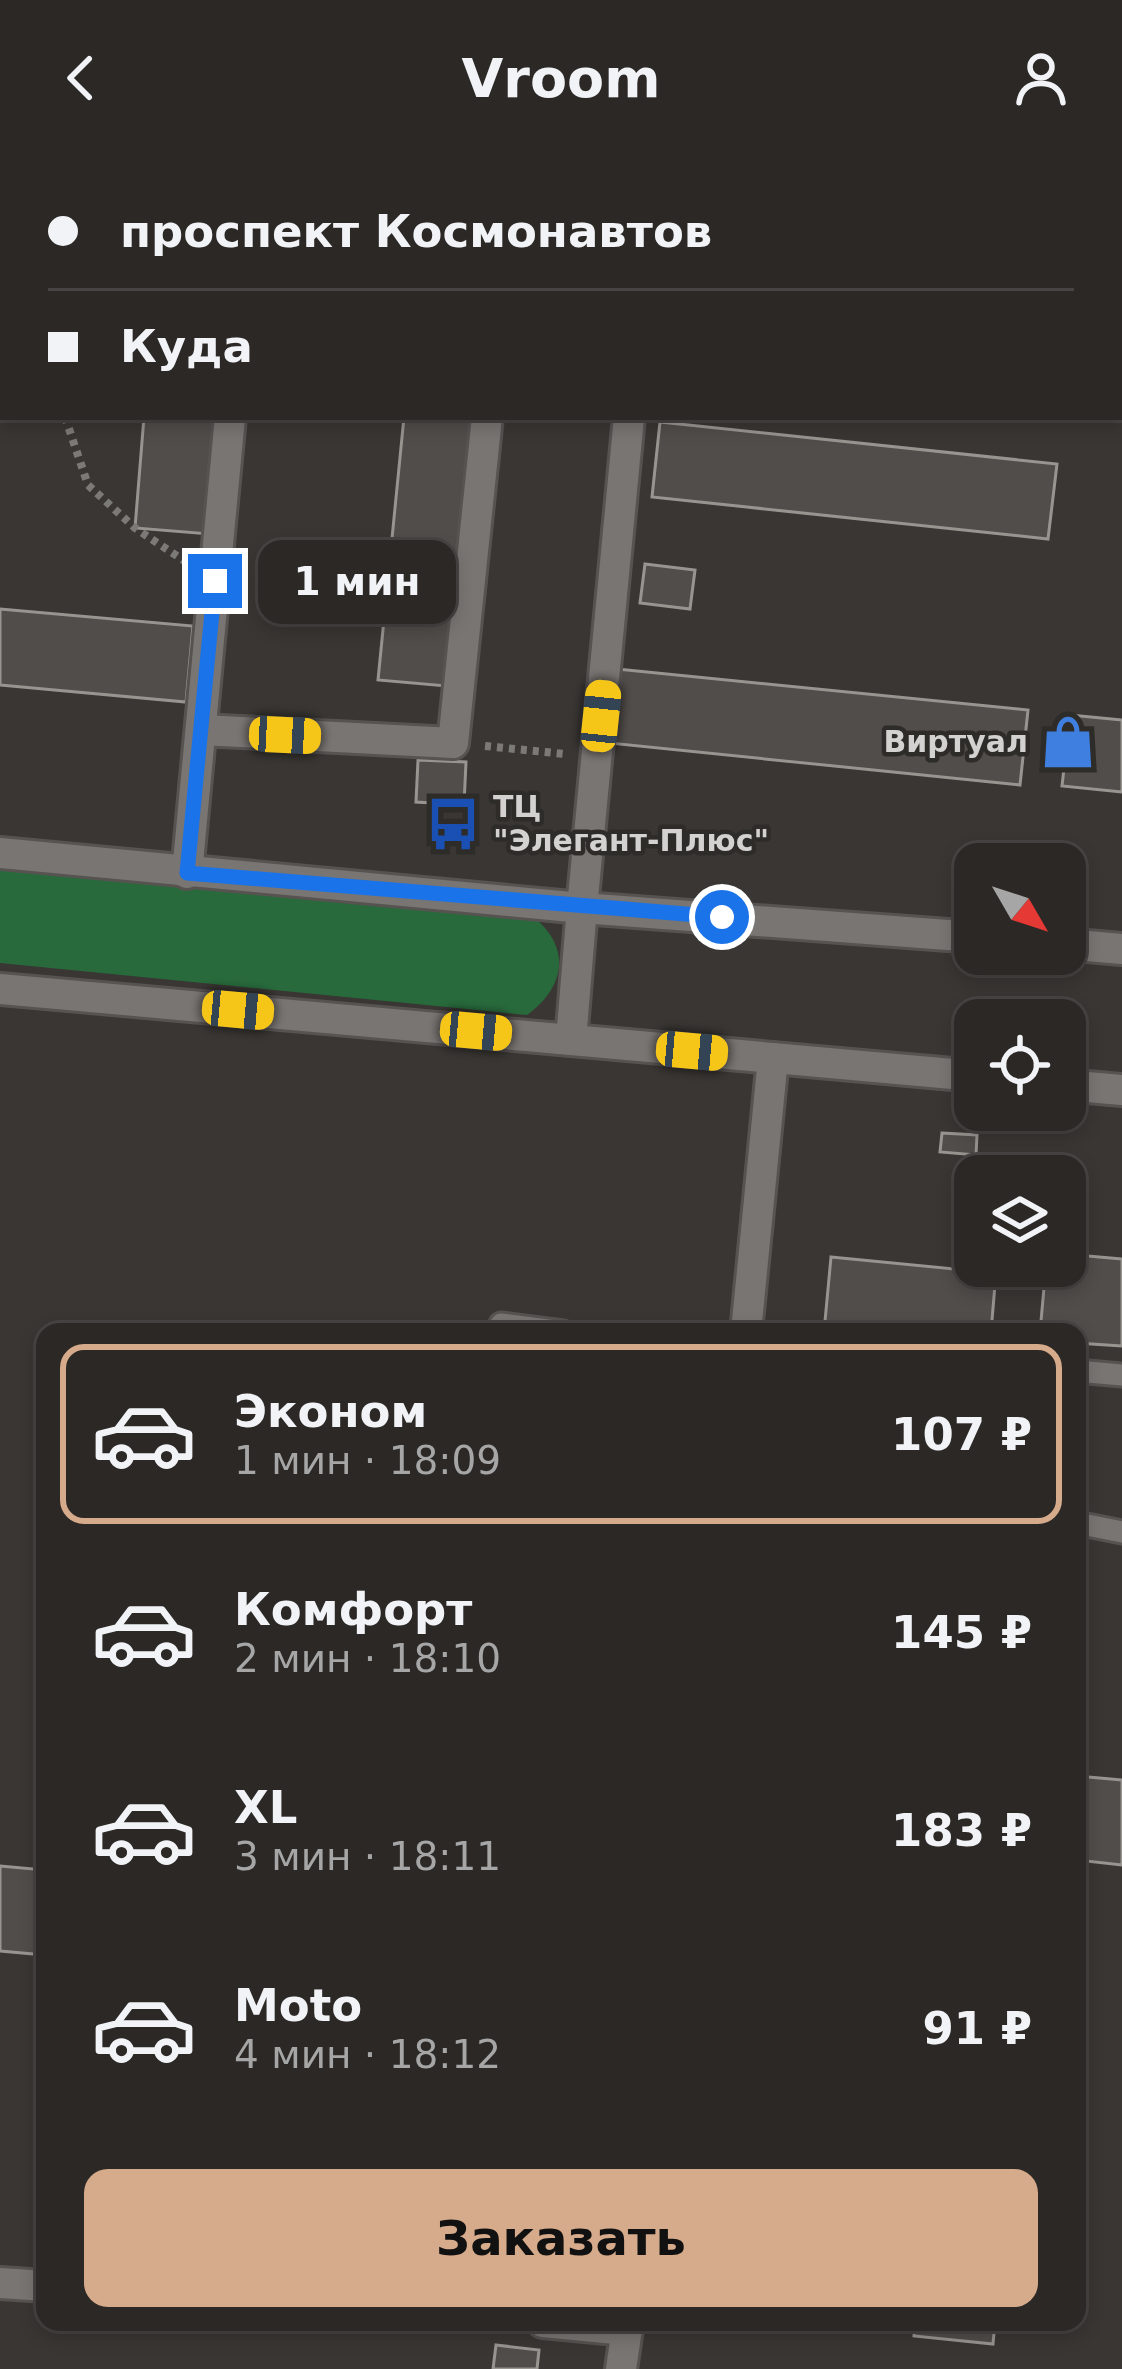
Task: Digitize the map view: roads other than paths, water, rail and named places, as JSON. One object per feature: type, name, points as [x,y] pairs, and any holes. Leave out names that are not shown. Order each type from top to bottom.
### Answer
[{"type":"main road","points":[[187,873],[230,420]]},
{"type":"main road","points":[[201,730],[453,743],[487,420]]},
{"type":"main road","points":[[571,1040],[629,420]]},
{"type":"main road","points":[[0,853],[582,908],[954,935]]},
{"type":"main road","points":[[1086,946],[1122,949]]},
{"type":"main road","points":[[0,989],[954,1074]]},
{"type":"main road","points":[[747,1323],[773,1058]]},
{"type":"main road","points":[[1086,1087],[1122,1090]]},
{"type":"main road","points":[[0,2283],[36,2285]]},
{"type":"main road","points":[[621,2369],[627,2331]]},
{"type":"lane","points":[[1086,1372],[1122,1375]]},
{"type":"lane","points":[[1086,1525],[1122,1532]]},
{"type":"place","name":"Виртуал","points":[[1068,742]]},
{"type":"place","name":"ТЦ \"Элегант-Плюс\"","points":[[453,824]]}]
